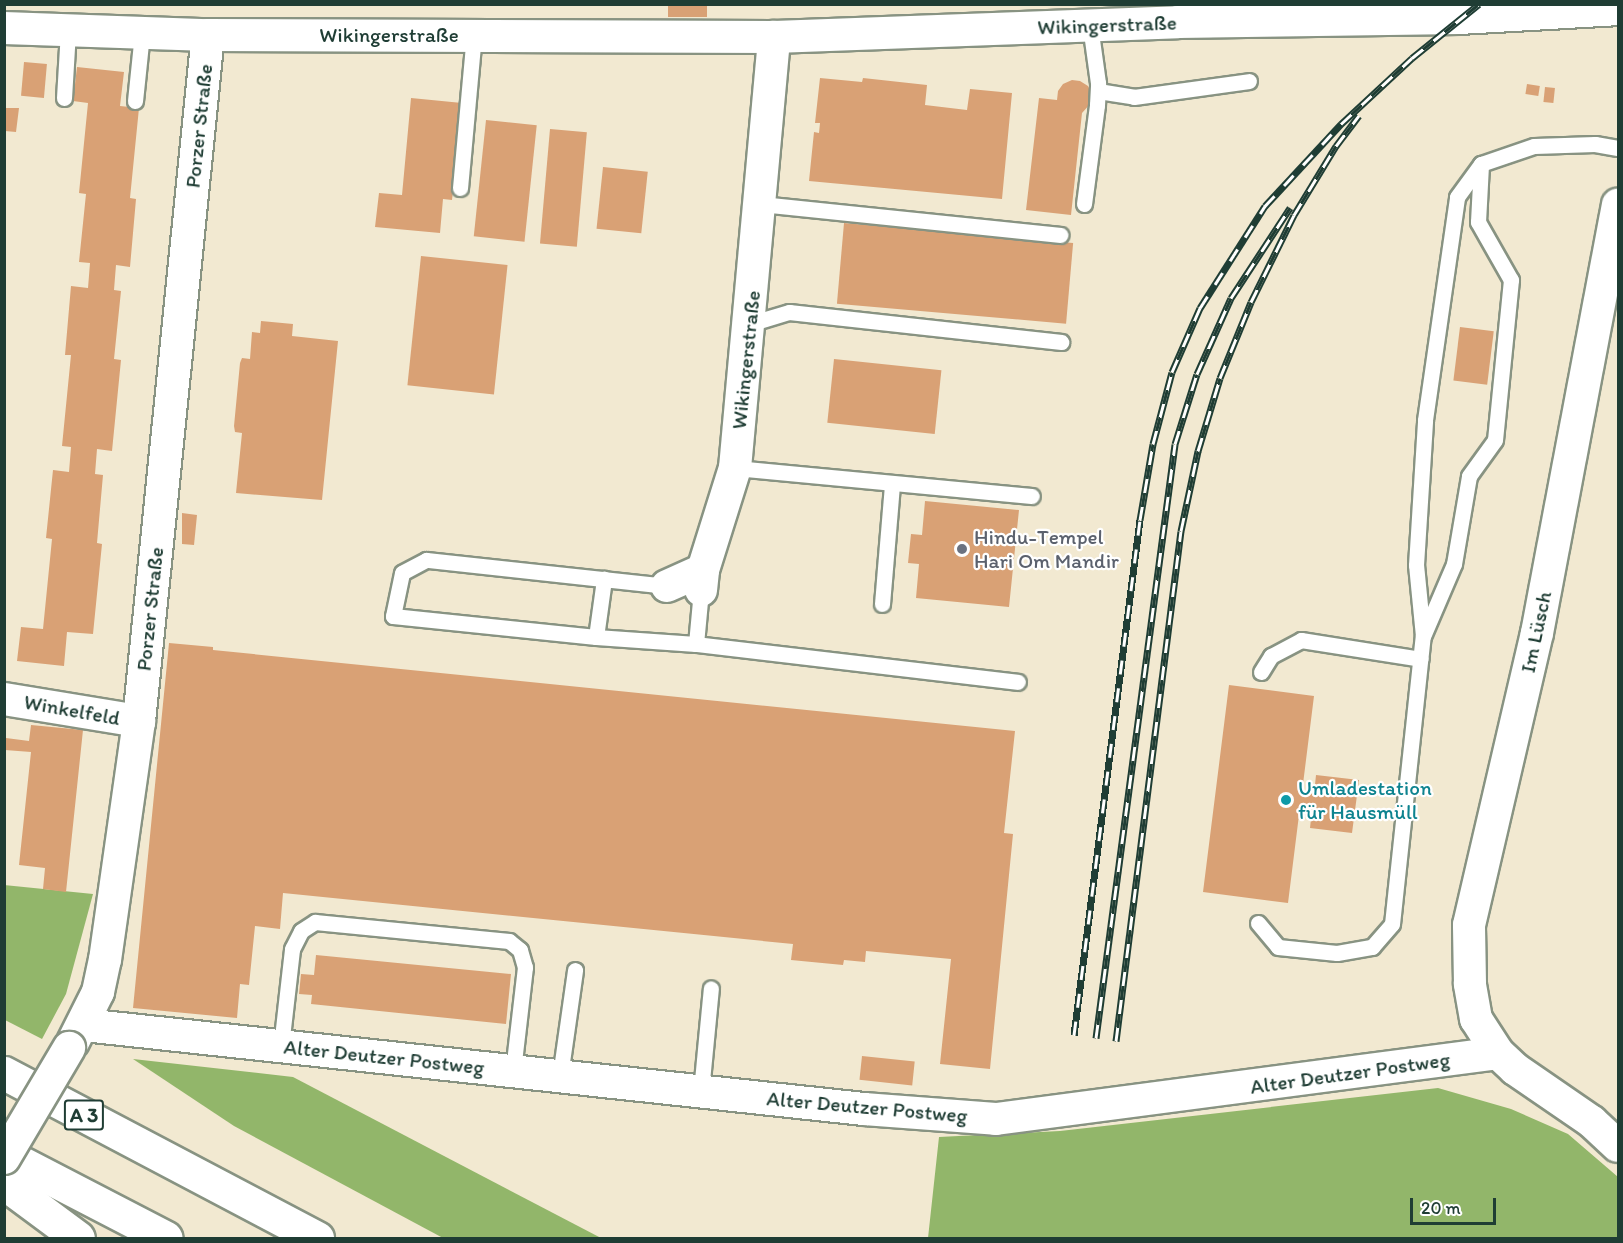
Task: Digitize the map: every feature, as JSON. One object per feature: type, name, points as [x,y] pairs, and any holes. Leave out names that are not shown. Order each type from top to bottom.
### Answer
[{"type":"highway","name":"A 3","points":[[4,1073],[317,1239]]},
{"type":"highway","points":[[4,1156],[166,1239]]},
{"type":"highway","points":[[4,1183],[78,1239]]},
{"type":"street","name":"Wikingerstraße","points":[[4,28],[208,35],[774,37],[1090,25],[1459,18],[1618,9]]},
{"type":"street","name":"Porzer Straße","points":[[4,1156],[76,1036],[98,992],[105,960],[139,721],[208,35]]},
{"type":"street","name":"Wikingerstraße","points":[[702,580],[735,468],[761,204],[774,37]]},
{"type":"street","name":"Im Lüsch","points":[[1498,1053],[1476,1018],[1470,984],[1469,926],[1537,633],[1618,206]]},
{"type":"street","points":[[667,586],[702,580]]},
{"type":"street","name":"Winkelfeld","points":[[4,699],[139,721]]},
{"type":"street","name":"Alter Deutzer Postweg","points":[[76,1036],[281,1046],[701,1091],[996,1119],[1498,1053]]},
{"type":"street","points":[[1498,1053],[1515,1070],[1592,1122],[1618,1146]]},
{"type":"lane","points":[[1084,204],[1098,91],[1090,25]]},
{"type":"lane","points":[[64,98],[68,31]]},
{"type":"lane","points":[[135,101],[142,33]]},
{"type":"lane","points":[[460,188],[474,35]]},
{"type":"lane","points":[[1098,91],[1134,97],[1249,81]]},
{"type":"lane","points":[[1258,923],[1278,947],[1337,953],[1372,947],[1392,924],[1423,636],[1416,565],[1425,420],[1457,197],[1481,164],[1534,146],[1595,144],[1618,147]]},
{"type":"lane","points":[[1423,636],[1454,564],[1469,476],[1495,440],[1511,280],[1478,222],[1481,164]]},
{"type":"lane","points":[[761,204],[1060,235]]},
{"type":"lane","points":[[750,324],[789,312],[1061,342]]},
{"type":"lane","points":[[735,468],[1032,496]]},
{"type":"lane","points":[[882,604],[892,484]]},
{"type":"lane","points":[[667,586],[426,560],[402,573],[393,616],[596,637],[696,644],[1018,682]]},
{"type":"lane","points":[[596,637],[604,579]]},
{"type":"lane","points":[[696,644],[702,580]]},
{"type":"lane","points":[[1261,672],[1270,656],[1301,640],[1421,659]]},
{"type":"lane","points":[[281,1046],[292,949],[301,932],[315,922],[509,941],[520,950],[525,967],[513,1071]]},
{"type":"lane","points":[[560,1076],[575,970]]},
{"type":"lane","points":[[701,1091],[711,988]]},
{"type":"green space","points":[[4,885],[93,894],[66,994],[42,1039],[5,1020]]},
{"type":"green space","points":[[133,1059],[293,1077],[601,1238],[443,1238],[234,1126]]},
{"type":"green space","points":[[1438,1088],[1511,1109],[1568,1134],[1618,1177],[1618,1238],[928,1238],[939,1137],[1060,1131]]},
{"type":"building","points":[[668,4],[707,4],[707,17],[668,17]]},
{"type":"building","points":[[24,62],[47,64],[44,98],[21,96]]},
{"type":"building","points":[[77,67],[124,72],[120,106],[139,108],[130,198],[136,199],[130,267],[116,265],[114,290],[121,291],[114,359],[121,360],[112,451],[97,449],[95,474],[103,475],[97,543],[102,544],[93,634],[67,632],[64,666],[17,661],[21,627],[43,629],[52,539],[46,538],[53,470],[69,472],[71,447],[62,446],[71,355],[65,355],[71,286],[88,288],[90,263],[79,262],[86,194],[79,193],[88,103],[73,101]]},
{"type":"building","points":[[820,78],[862,82],[863,78],[927,85],[925,105],[967,110],[970,89],[1012,93],[1002,199],[809,181],[814,132],[819,133],[820,123],[815,123]]},
{"type":"building","points":[[1072,80],[1080,81],[1088,86],[1092,94],[1091,103],[1082,113],[1071,215],[1026,210],[1039,98],[1057,100],[1058,91],[1063,84]]},
{"type":"building","points":[[1527,84],[1540,86],[1538,96],[1525,94]]},
{"type":"building","points":[[1545,87],[1555,88],[1553,103],[1543,102]]},
{"type":"building","points":[[411,98],[462,103],[452,200],[443,199],[440,233],[375,227],[379,193],[402,195]]},
{"type":"building","points":[[5,108],[19,108],[16,132],[5,131]]},
{"type":"building","points":[[486,120],[537,125],[524,242],[474,236]]},
{"type":"building","points":[[550,129],[587,132],[577,247],[540,244]]},
{"type":"building","points":[[603,167],[648,172],[641,233],[597,229]]},
{"type":"building","points":[[844,223],[1073,243],[1066,324],[837,304]]},
{"type":"building","points":[[421,256],[508,265],[494,394],[407,385]]},
{"type":"building","points":[[261,321],[293,324],[292,336],[338,341],[322,500],[236,493],[242,433],[235,432],[234,426],[240,363],[242,358],[250,359],[252,332],[260,333]]},
{"type":"building","points":[[1460,327],[1494,331],[1487,385],[1453,381]]},
{"type":"building","points":[[834,359],[941,370],[935,434],[827,423]]},
{"type":"building","name":"Hindu-Tempel Hari Om Mandir","points":[[925,501],[1019,510],[1009,607],[916,598],[919,564],[908,563],[911,534],[922,535]]},
{"type":"building","points":[[182,513],[197,515],[194,545],[182,544]]},
{"type":"building","points":[[169,643],[213,647],[213,650],[1015,731],[1004,833],[1013,834],[990,1069],[940,1064],[951,959],[866,951],[865,962],[844,960],[843,965],[791,960],[793,944],[283,893],[280,929],[255,926],[249,985],[240,984],[237,1018],[133,1008]]},
{"type":"building","name":"Umladestation für Hausmüll","points":[[1229,685],[1314,696],[1302,792],[1314,794],[1316,775],[1359,780],[1352,833],[1310,828],[1312,809],[1300,807],[1288,903],[1203,892]]},
{"type":"building","points":[[31,725],[83,730],[66,892],[43,889],[45,868],[19,865],[31,752],[5,750],[6,738],[29,741]]},
{"type":"building","points":[[316,955],[511,974],[506,1024],[311,1004],[312,995],[299,994],[301,974],[314,975]]},
{"type":"building","points":[[862,1056],[915,1062],[912,1085],[859,1080]]},
{"type":"railway","points":[[1074,1035],[1140,520],[1153,444],[1172,372],[1200,308],[1265,206],[1341,124],[1412,58],[1479,4]]},
{"type":"railway","points":[[1116,1041],[1181,531],[1198,451],[1220,378],[1251,302],[1294,215],[1336,146],[1359,116]]},
{"type":"railway","points":[[1096,1038],[1175,444],[1197,374],[1231,298],[1290,208]]},
{"type":"place","name":"Hindu-Tempel Hari Om Mandir","points":[[962,549]]},
{"type":"place","name":"Umladestation für Hausmüll","points":[[1286,800]]}]
